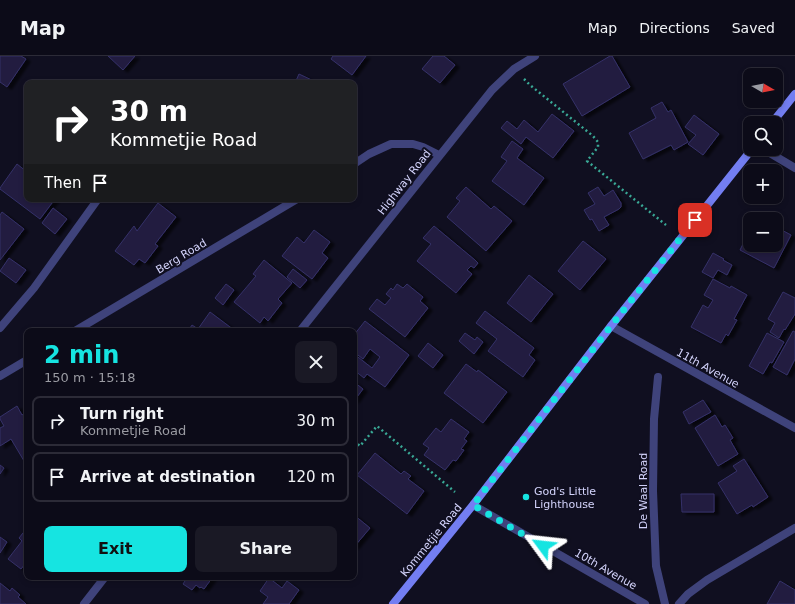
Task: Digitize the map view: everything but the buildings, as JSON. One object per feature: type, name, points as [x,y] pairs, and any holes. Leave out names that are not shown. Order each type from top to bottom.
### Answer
[{"type":"main road","points":[[778,116],[795,94]]},
{"type":"main road","name":"Kommetjie Road","points":[[393,604],[473,505],[611,326],[746,156]]},
{"type":"street","name":"Highway Road","points":[[302,328],[492,90],[514,69],[535,56]]},
{"type":"street","points":[[357,162],[369,154],[391,144],[413,144],[439,155]]},
{"type":"street","points":[[774,156],[795,168]]},
{"type":"street","points":[[0,328],[34,288],[96,202]]},
{"type":"street","name":"Berg Road","points":[[80,328],[293,202]]},
{"type":"street","name":"11th Avenue","points":[[611,326],[795,428]]},
{"type":"street","points":[[0,376],[24,362]]},
{"type":"street","name":"De Waal Road","points":[[658,377],[654,419],[656,566],[665,604]]},
{"type":"street","name":"10th Avenue","points":[[473,505],[645,604]]},
{"type":"street","points":[[679,604],[688,594],[707,580],[795,528]]},
{"type":"street","points":[[84,604],[103,580]]},
{"type":"path","points":[[514,69],[593,136],[598,142],[598,147],[587,161],[666,225]]},
{"type":"path","points":[[357,444],[360,446],[377,426],[455,492]]},
{"type":"place","name":"God's Little Lighthouse","points":[[526,497]]},
{"type":"route","points":[[543,546],[473,505],[695,220]]}]
